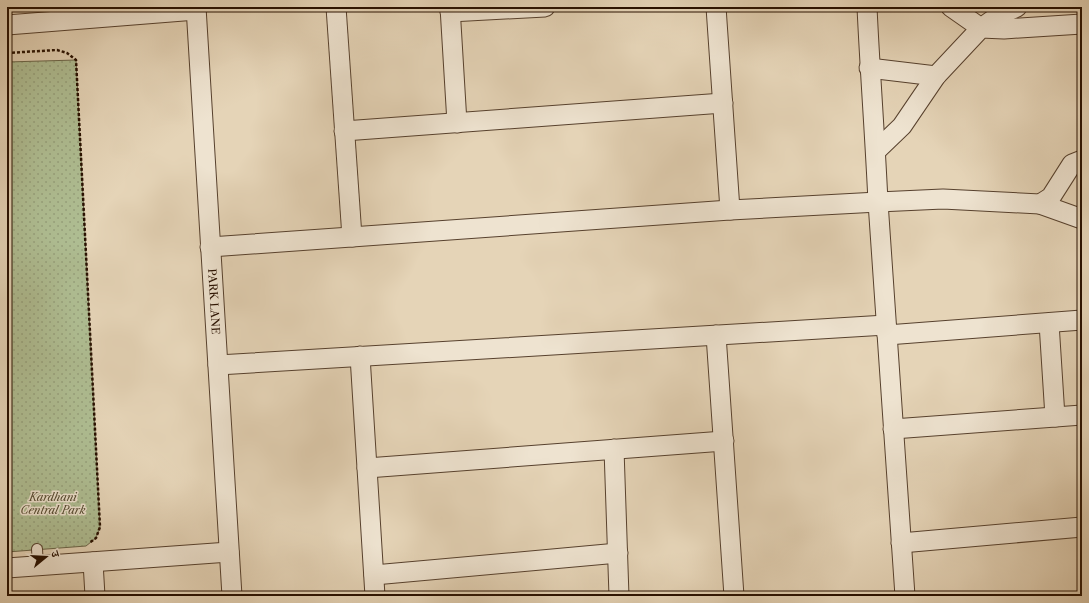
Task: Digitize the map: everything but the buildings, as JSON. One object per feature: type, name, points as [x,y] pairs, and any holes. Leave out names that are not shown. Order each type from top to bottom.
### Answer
[{"type":"street","points":[[336,7],[352,237]]},
{"type":"street","points":[[457,123],[450,10],[545,7]]},
{"type":"street","points":[[716,7],[730,210]]},
{"type":"street","points":[[867,7],[878,202],[905,596]]},
{"type":"street","points":[[951,7],[981,28],[1004,29],[1082,24]]},
{"type":"street","points":[[876,151],[902,126],[936,76],[981,28],[988,21],[1017,7]]},
{"type":"street","points":[[7,25],[66,14],[196,9]]},
{"type":"street","name":"PARK LANE","points":[[196,9],[232,596]]},
{"type":"street","points":[[870,68],[936,76]]},
{"type":"street","points":[[344,131],[723,103]]},
{"type":"street","points":[[1040,204],[1051,197],[1072,164],[1082,160]]},
{"type":"street","points":[[210,247],[730,210],[943,199],[995,203],[1040,204],[1082,218]]},
{"type":"street","points":[[218,365],[716,335],[887,330],[1049,323],[1082,320]]},
{"type":"street","points":[[1049,323],[1055,417]]},
{"type":"street","points":[[716,335],[734,596]]},
{"type":"street","points":[[360,356],[375,596]]},
{"type":"street","points":[[893,429],[1082,416]]},
{"type":"street","points":[[367,468],[724,440]]},
{"type":"street","points":[[614,449],[619,596]]},
{"type":"street","points":[[901,543],[1082,527]]},
{"type":"street","points":[[7,568],[38,557],[90,554],[229,552]]},
{"type":"street","points":[[374,575],[618,553]]},
{"type":"street","points":[[90,554],[95,596]]},
{"type":"path","points":[[7,53],[57,50],[67,53],[76,60],[100,527],[90,554]]},
{"type":"green space","name":"Kardhani Central Park","points":[[76,60],[100,527],[96,538],[86,546],[7,552],[7,62]]}]
